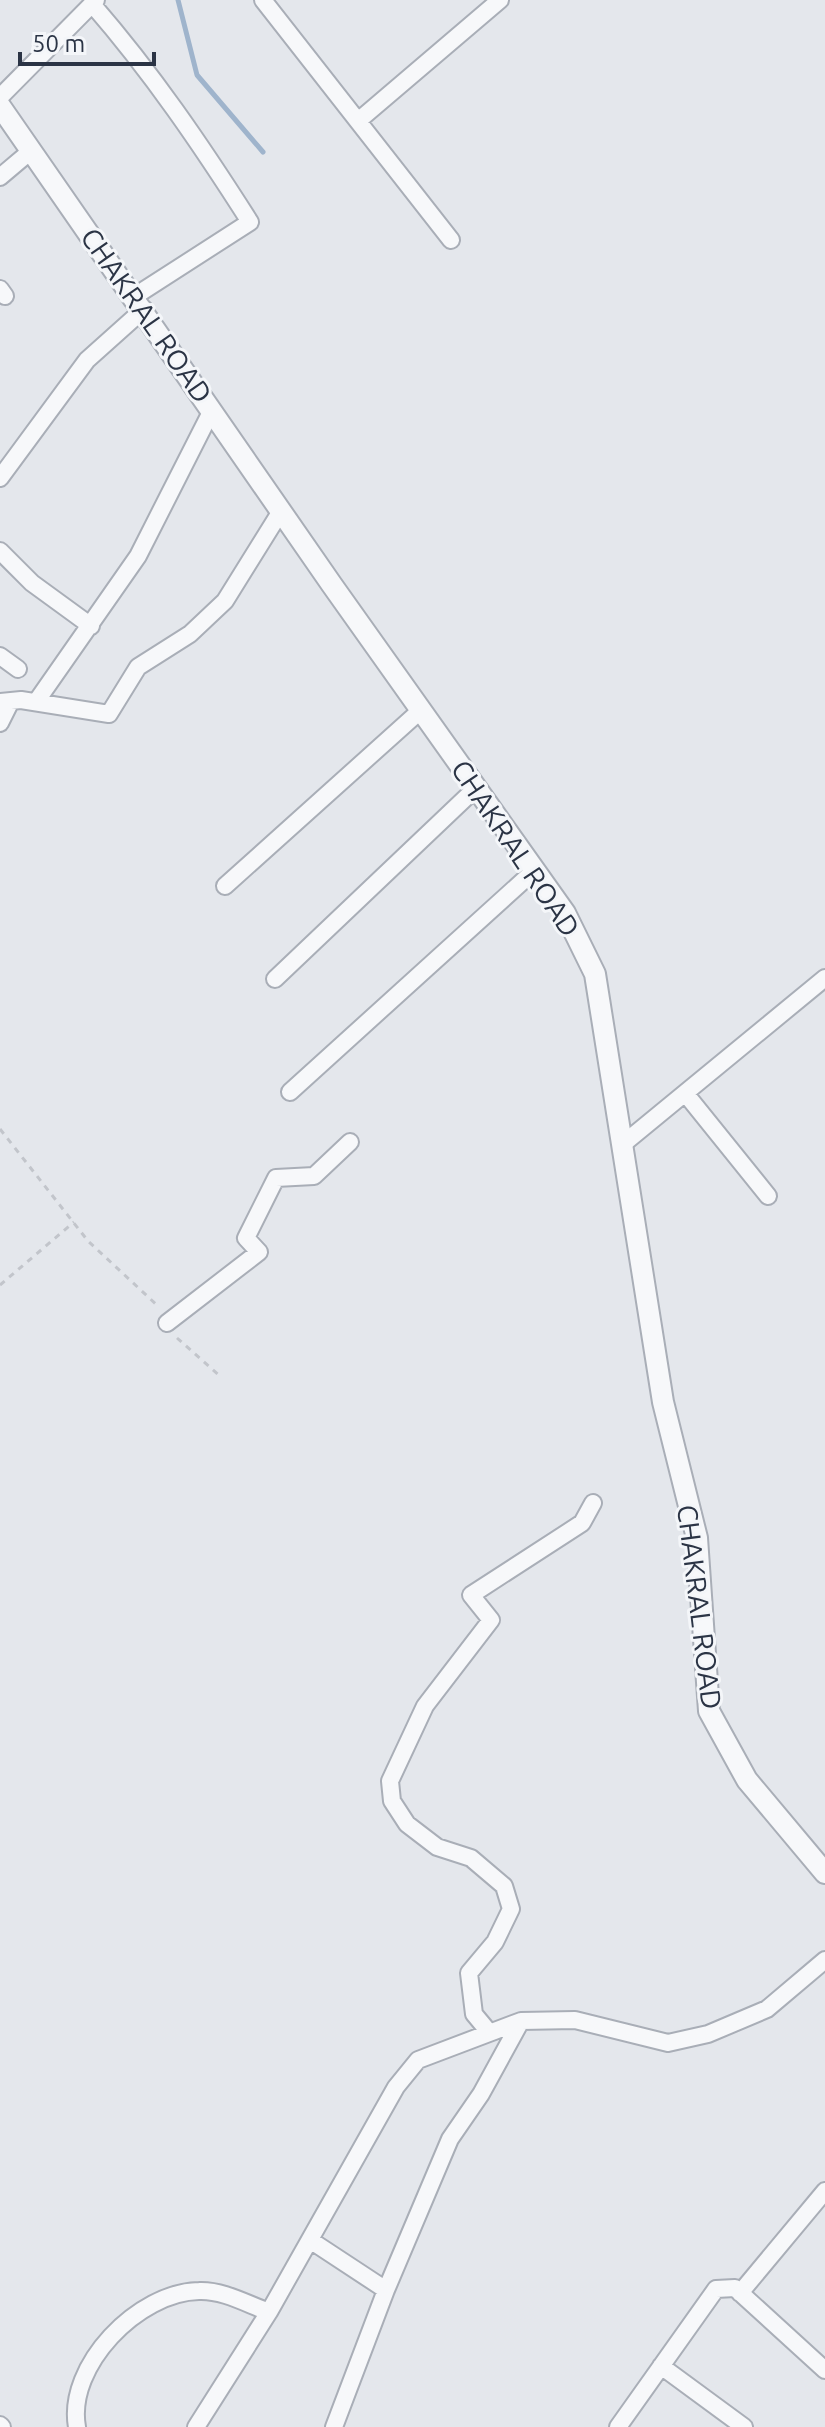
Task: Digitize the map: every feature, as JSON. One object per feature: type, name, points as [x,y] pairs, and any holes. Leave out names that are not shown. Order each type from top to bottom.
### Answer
[{"type":"street","points":[[263,0],[451,240]]},
{"type":"street","points":[[358,121],[500,0]]},
{"type":"street","points":[[0,97],[94,2],[191,128],[250,222],[139,302],[87,360],[0,478]]},
{"type":"street","name":"CHAKRAL ROAD","points":[[0,106],[565,913],[595,974],[663,1402],[697,1538],[709,1711],[747,1780],[825,1873]]},
{"type":"street","points":[[0,177],[32,150]]},
{"type":"street","points":[[36,702],[138,556],[212,410]]},
{"type":"street","points":[[0,723],[5,701],[36,702],[109,714],[138,667],[190,634],[225,601],[281,511]]},
{"type":"street","points":[[0,551],[32,583],[91,626]]},
{"type":"street","points":[[0,656],[18,669]]},
{"type":"street","points":[[225,886],[421,710]]},
{"type":"street","points":[[275,979],[476,788]]},
{"type":"street","points":[[290,1092],[535,870]]},
{"type":"street","points":[[623,1144],[825,978]]},
{"type":"street","points":[[685,1093],[768,1196]]},
{"type":"street","points":[[167,1323],[259,1252],[246,1238],[276,1178],[314,1176],[350,1142]]},
{"type":"street","points":[[489,2032],[474,2014],[469,1973],[495,1942],[511,1909],[504,1886],[471,1858],[437,1847],[407,1824],[392,1801],[390,1781],[425,1706],[491,1620],[471,1595],[582,1523],[593,1503]]},
{"type":"street","points":[[196,2427],[269,2312],[396,2087],[418,2060],[521,2021],[575,2020],[668,2043],[708,2034],[767,2009],[825,1960]]},
{"type":"street","points":[[334,2427],[386,2290],[450,2139],[481,2094],[521,2021]]},
{"type":"street","points":[[740,2293],[825,2191]]},
{"type":"street","points":[[310,2240],[386,2290]]},
{"type":"street","points":[[618,2427],[716,2289],[726,2286],[740,2293],[825,2370]]},
{"type":"street","points":[[77,2427],[74,2413],[77,2393],[103,2342],[140,2311],[197,2290],[217,2292],[269,2312]]},
{"type":"street","points":[[661,2366],[744,2427]]},
{"type":"path","points":[[0,1129],[88,1241],[159,1307],[175,1337],[220,1376]]},
{"type":"path","points":[[0,1285],[74,1222]]},
{"type":"waterway","points":[[178,0],[197,75],[263,152]]}]
